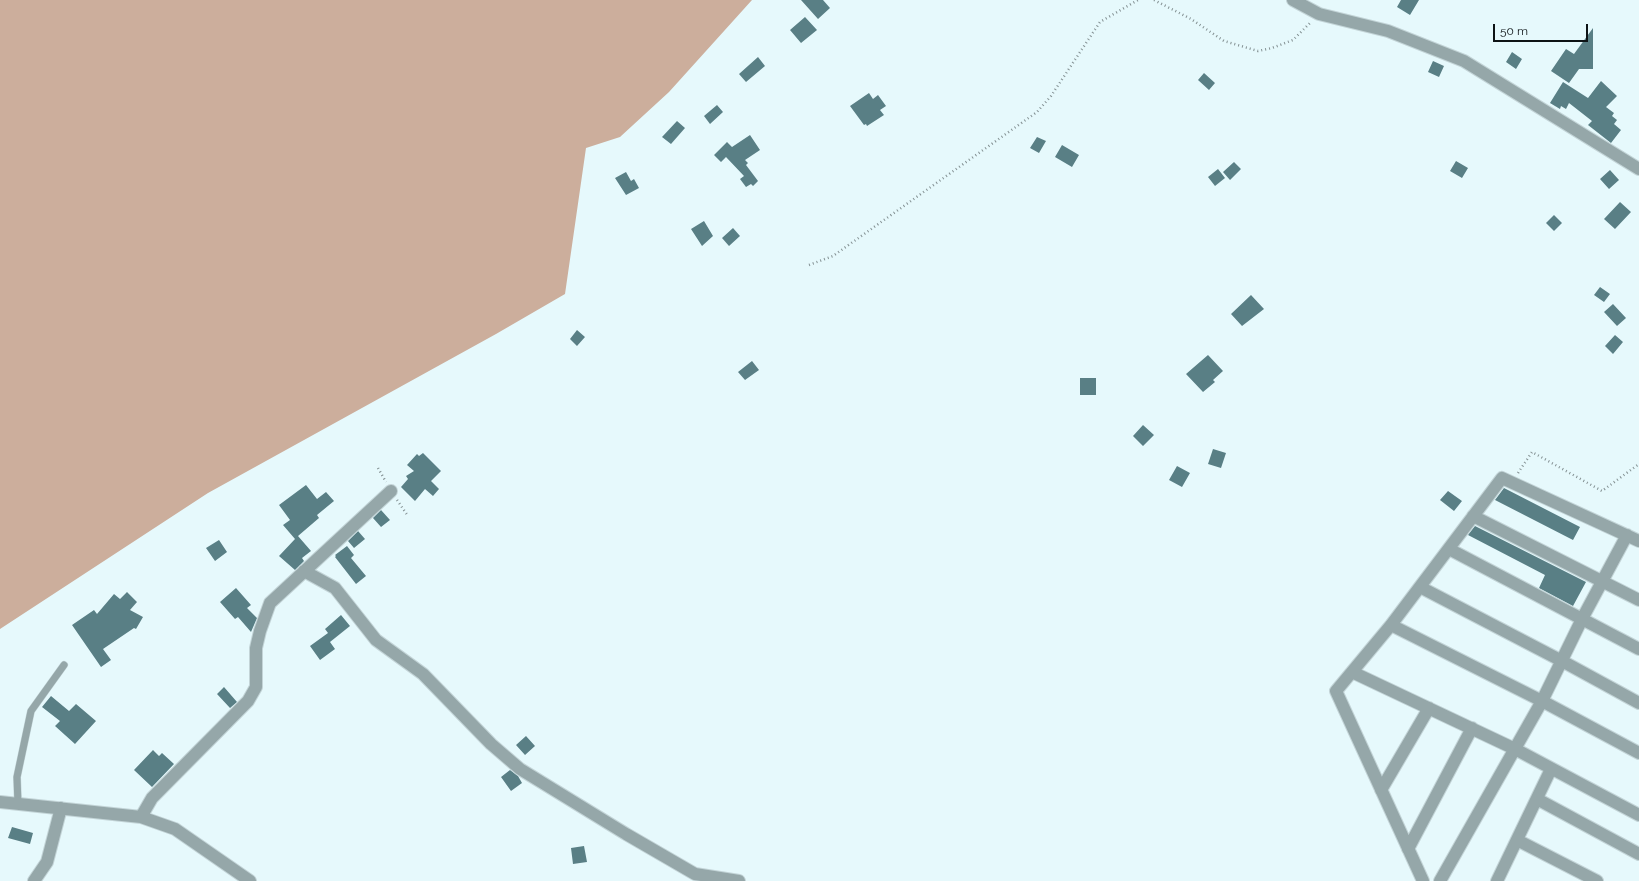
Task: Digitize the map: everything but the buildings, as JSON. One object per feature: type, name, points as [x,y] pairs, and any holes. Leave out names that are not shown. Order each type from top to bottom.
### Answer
[{"type":"street","points":[[1293,0],[1319,14],[1388,31],[1464,61],[1639,170]]},
{"type":"street","points":[[1423,881],[1336,691],[1391,625],[1502,478],[1639,541]]},
{"type":"street","points":[[141,817],[152,798],[248,701],[256,687],[256,648],[260,631],[270,603],[391,491]]},
{"type":"street","points":[[1473,516],[1639,600]]},
{"type":"street","points":[[1440,881],[1542,701],[1582,620],[1627,535]]},
{"type":"street","points":[[1449,549],[1639,650]]},
{"type":"street","points":[[304,570],[335,588],[376,640],[423,674],[491,744],[520,769],[619,830],[695,874],[739,881]]},
{"type":"street","points":[[1420,587],[1639,703]]},
{"type":"street","points":[[1391,625],[1542,701],[1639,753]]},
{"type":"street","points":[[1352,672],[1515,749],[1639,815]]},
{"type":"street","points":[[1381,790],[1430,708]]},
{"type":"street","points":[[1408,849],[1472,728]]},
{"type":"street","points":[[1497,881],[1551,769]]},
{"type":"street","points":[[1537,799],[1639,854]]},
{"type":"street","points":[[0,802],[141,817],[175,829],[250,881]]},
{"type":"street","points":[[34,881],[47,862],[61,808]]},
{"type":"street","points":[[1517,840],[1597,881]]},
{"type":"lane","points":[[18,804],[17,777],[31,711],[64,665]]},
{"type":"path","points":[[809,264],[833,256],[1037,112],[1051,96],[1100,22],[1138,0]]},
{"type":"path","points":[[1154,0],[1191,19],[1224,42],[1258,51],[1272,48],[1293,40],[1319,14]]},
{"type":"path","points":[[1511,483],[1532,452],[1602,491],[1639,464]]},
{"type":"shaded area","points":[[0,0],[752,0],[669,92],[620,137],[586,148],[565,294],[496,334],[208,493],[0,629]]}]
